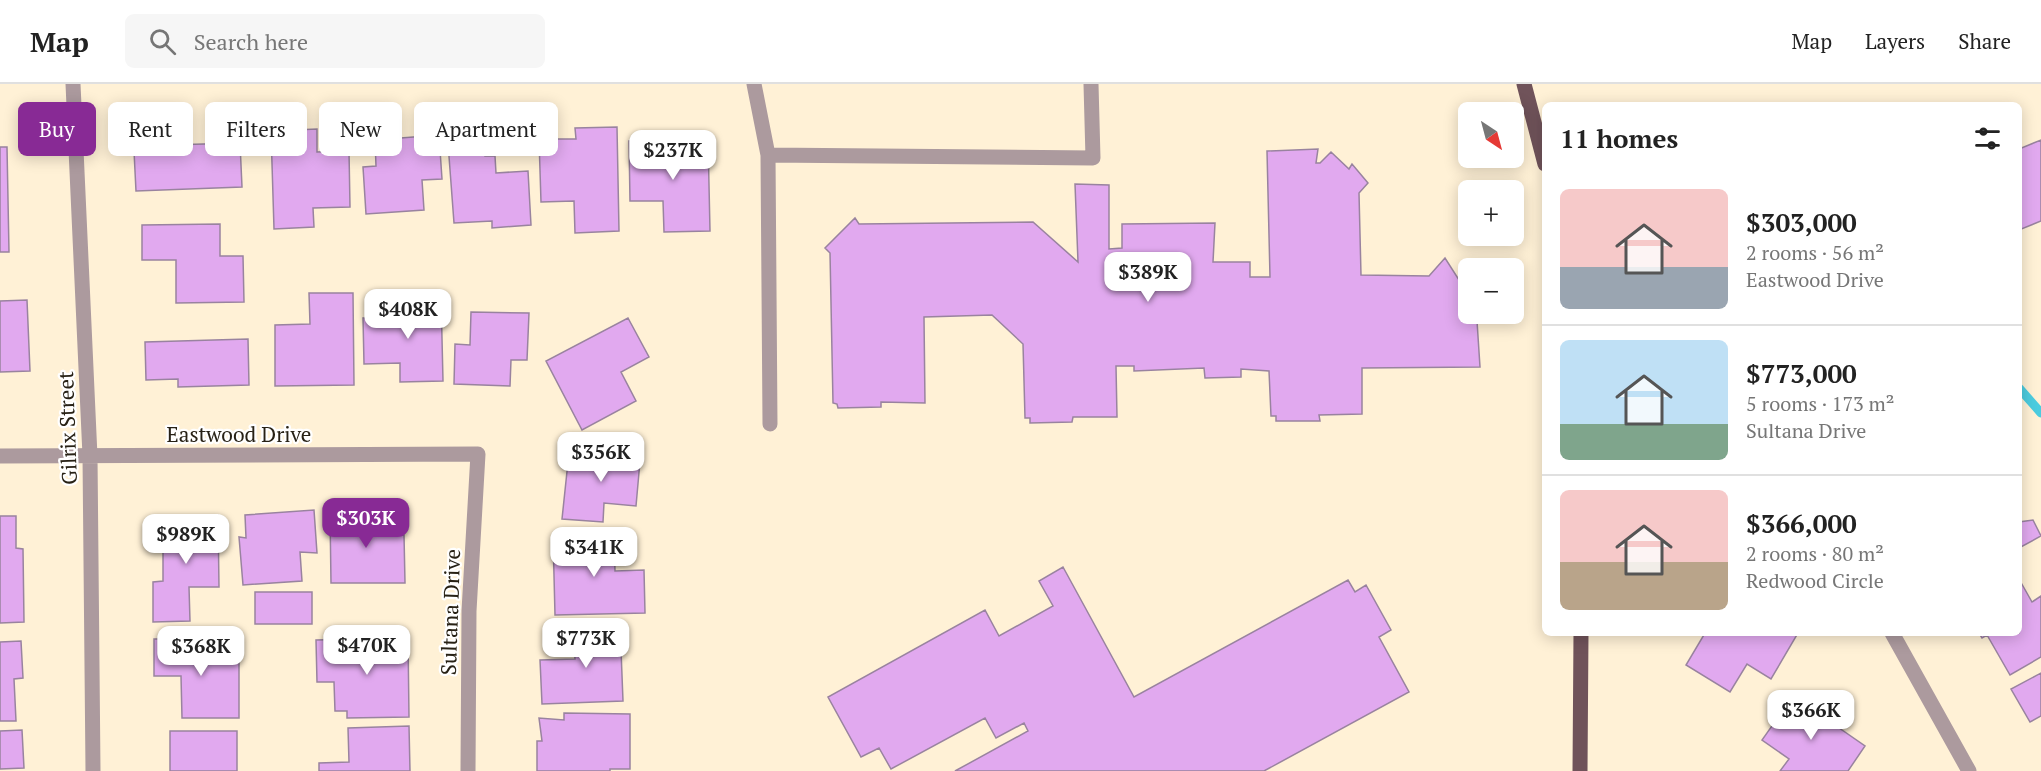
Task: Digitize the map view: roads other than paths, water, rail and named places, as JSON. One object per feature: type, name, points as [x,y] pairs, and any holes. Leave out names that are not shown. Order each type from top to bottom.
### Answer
[{"type":"main road","points":[[1524,84],[1542,153]]},
{"type":"main road","points":[[1580,771],[1581,636]]},
{"type":"street","name":"Gilrix Street","points":[[73,84],[90,456],[93,771]]},
{"type":"street","points":[[754,84],[768,155],[770,424]]},
{"type":"street","points":[[768,155],[1093,158],[1091,84]]},
{"type":"street","name":"Eastwood Drive","points":[[0,456],[477,454]]},
{"type":"street","name":"Sultana Drive","points":[[468,771],[469,611],[477,454]]},
{"type":"street","points":[[1894,636],[1970,771]]},
{"type":"waterway","points":[[2022,391],[2041,413]]}]
